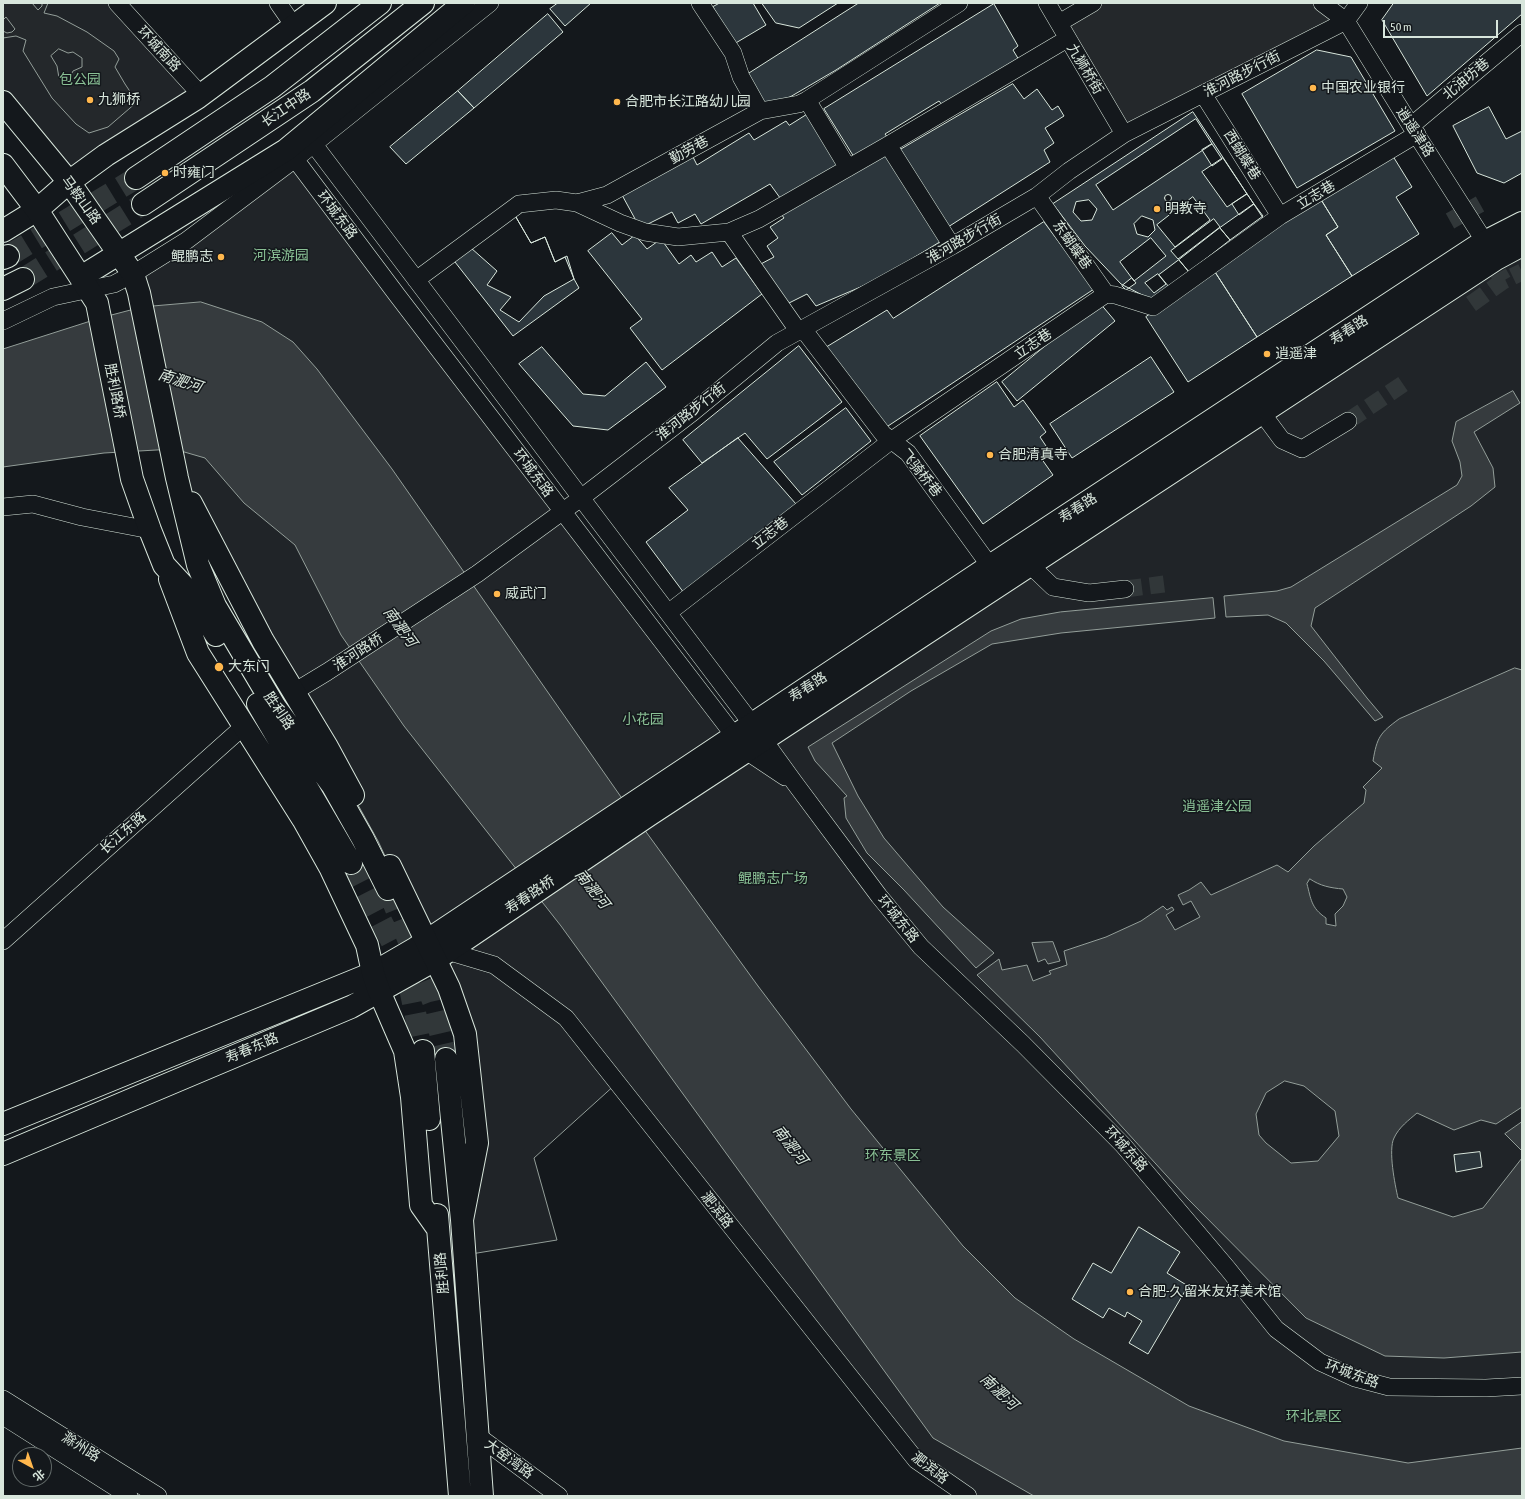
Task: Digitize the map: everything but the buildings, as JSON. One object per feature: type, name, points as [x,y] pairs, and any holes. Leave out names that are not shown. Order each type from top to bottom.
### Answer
[{"type":"main road","points":[[3,231],[37,210],[69,182],[106,155],[201,95],[325,3]]},
{"type":"main road","name":"长江中路","points":[[136,178],[272,87],[380,3]]},
{"type":"main road","name":"长江中路","points":[[143,204],[312,91],[423,3]]},
{"type":"main road","points":[[3,165],[37,210],[89,290],[119,253],[291,154],[464,3]]},
{"type":"main road","name":"马鞍山路","points":[[3,102],[69,182],[133,274],[139,293],[177,478]]},
{"type":"main road","name":"寿春路","points":[[643,807],[749,737],[990,566],[1485,242],[1522,222]]},
{"type":"main road","name":"寿春路","points":[[749,737],[1030,565],[1496,258],[1522,245]]},
{"type":"main road","points":[[3,289],[22,279]]},
{"type":"main road","name":"胜利路桥","points":[[89,290],[132,479]]},
{"type":"main road","points":[[177,478],[262,641],[327,747],[436,951],[465,1034],[477,1143],[462,1220]]},
{"type":"main road","name":"胜利路","points":[[177,478],[198,565],[215,606],[275,707],[332,786],[364,839],[388,889]]},
{"type":"main road","name":"胜利路","points":[[132,479],[164,565],[189,592],[231,657],[351,863]]},
{"type":"main road","points":[[164,565],[198,654],[303,819],[331,869],[367,946],[376,982],[404,1051],[412,1097],[421,1205],[438,1229]]},
{"type":"main road","name":"寿春路桥","points":[[486,914],[643,807]]},
{"type":"main road","name":"寿春东路","points":[[3,1124],[376,982],[436,951],[486,914]]},
{"type":"main road","name":"寿春东路","points":[[3,1154],[351,1007],[376,982]]},
{"type":"main road","name":"胜利路","points":[[423,1051],[460,1496]]},
{"type":"main road","name":"胜利路","points":[[446,1059],[462,1220],[482,1496]]},
{"type":"street","name":"环城南路","points":[[117,3],[201,95]]},
{"type":"street","points":[[278,3],[294,26]]},
{"type":"street","points":[[310,139],[490,3]]},
{"type":"street","points":[[700,3],[732,53],[741,77],[760,111]]},
{"type":"street","name":"勤劳巷","points":[[416,280],[519,204],[556,200],[577,203],[607,195],[760,111],[799,104],[807,100],[959,3]]},
{"type":"street","name":"九狮桥街","points":[[1047,3],[1124,134]]},
{"type":"street","points":[[1059,23],[1093,3]]},
{"type":"street","name":"逍遥津路","points":[[1322,3],[1346,22],[1485,242]]},
{"type":"street","name":"淮河路步行街","points":[[562,512],[693,412],[777,343],[952,246],[1037,196],[1070,171],[1124,134],[1346,22],[1359,3]]},
{"type":"street","name":"北油坊巷","points":[[1414,130],[1522,33]]},
{"type":"street","points":[[577,203],[620,223],[644,232],[678,237],[729,232],[759,220],[1067,39]]},
{"type":"street","name":"西蝴蝶巷","points":[[1203,94],[1280,216]]},
{"type":"street","points":[[807,100],[848,168]]},
{"type":"street","name":"立志巷","points":[[668,613],[892,440],[1106,294],[1115,295],[1153,307],[1280,216],[1414,130]]},
{"type":"street","name":"环城东路","points":[[310,139],[668,613],[749,737]]},
{"type":"street","points":[[888,145],[952,246]]},
{"type":"street","points":[[3,322],[53,297],[114,284],[133,274],[186,241],[291,154]]},
{"type":"street","name":"环城东路","points":[[291,154],[562,512],[749,737],[794,782],[879,896],[921,947],[1023,1044],[1123,1145],[1228,1269],[1276,1329],[1320,1362],[1354,1378],[1390,1386],[1486,1388],[1522,1386]]},
{"type":"street","name":"东蝴蝶巷","points":[[1037,196],[1106,294]]},
{"type":"street","name":"飞骑桥巷","points":[[729,232],[801,330],[882,434],[908,453],[990,566]]},
{"type":"street","points":[[1262,413],[1282,440],[1302,449],[1348,421]]},
{"type":"street","points":[[3,507],[33,504],[82,517],[150,530]]},
{"type":"street","name":"淮河路桥","points":[[294,692],[468,580],[562,512]]},
{"type":"street","points":[[1030,565],[1053,587],[1088,593],[1125,590]]},
{"type":"street","name":"长江东路","points":[[3,941],[244,726]]},
{"type":"street","name":"淝滨路","points":[[436,951],[494,965],[566,1018],[916,1460],[968,1496]]},
{"type":"street","name":"滁州路","points":[[3,1398],[158,1496]]},
{"type":"street","name":"滁州路","points":[[3,1416],[129,1496]]},
{"type":"street","name":"大窑湾路","points":[[478,1436],[560,1496]]},
{"type":"green space","name":"包公园","points":[[3,3],[108,3],[197,98],[69,182],[3,102]]},
{"type":"green space","points":[[295,159],[735,736],[425,942],[378,841],[177,478],[133,274]]},
{"type":"green space","points":[[1522,245],[1522,1496],[968,1496],[916,1460],[617,1083],[534,1158],[557,1240],[465,1255],[477,1143],[465,1034],[435,960],[764,739]]},
{"type":"shaded area","points":[[3,3],[32,3],[38,10],[42,6],[42,3],[48,3],[44,13],[57,16],[87,32],[114,51],[119,59],[115,67],[137,102],[108,127],[89,133],[76,124],[52,98],[23,51],[26,40],[16,36],[3,38],[3,31],[7,33],[12,32],[15,29],[6,17],[3,20]],"holes":[[[59,49],[68,53],[73,52],[82,58],[82,67],[73,71],[69,79],[59,78],[57,66],[51,56]]]},
{"type":"shaded area","points":[[1093,3],[1322,3],[1346,21],[1124,134],[1059,23]]},
{"type":"water","name":"南淝河","points":[[201,302],[262,322],[293,342],[317,369],[392,469],[628,807],[758,986],[851,1109],[963,1246],[1015,1298],[1074,1339],[1189,1406],[1284,1441],[1408,1463],[1522,1448],[1522,1496],[1034,1496],[933,1438],[561,926],[404,726],[341,635],[295,545],[244,503],[205,458],[174,449],[104,453],[3,467],[3,349],[100,318],[142,307]]},
{"type":"water","points":[[1513,391],[1520,403],[1474,432],[1493,468],[1495,487],[1471,506],[1315,608],[1311,626],[1383,717],[1375,721],[1324,661],[1286,623],[1268,615],[1226,617],[1224,596],[1277,591],[1291,587],[1457,485],[1462,476],[1460,462],[1452,441],[1456,422]]},
{"type":"water","points":[[1213,598],[1215,618],[1061,633],[992,644],[911,691],[832,743],[858,796],[884,838],[943,907],[994,953],[976,968],[904,890],[867,853],[846,818],[844,798],[847,796],[815,761],[808,747],[991,631],[1021,619],[1060,612]]},
{"type":"water","points":[[1515,668],[1522,670],[1522,1107],[1496,1124],[1481,1120],[1454,1130],[1417,1113],[1404,1124],[1396,1134],[1392,1143],[1392,1151],[1395,1185],[1398,1198],[1453,1217],[1483,1208],[1522,1158],[1522,1352],[1444,1358],[1385,1356],[1306,1318],[1187,1198],[1040,1037],[977,975],[999,959],[1002,970],[1027,965],[1033,981],[1051,974],[1049,971],[1067,965],[1064,951],[1106,937],[1141,921],[1163,906],[1167,910],[1172,907],[1174,910],[1166,915],[1175,930],[1200,917],[1191,901],[1183,905],[1178,895],[1201,882],[1211,895],[1277,865],[1288,872],[1314,846],[1364,803],[1366,790],[1363,787],[1382,768],[1373,761],[1380,736],[1387,728],[1399,719]],"holes":[[[1310,879],[1326,886],[1343,889],[1347,897],[1343,906],[1335,914],[1336,926],[1326,924],[1326,918],[1314,907],[1307,884]],[[1285,1081],[1304,1086],[1335,1111],[1339,1136],[1318,1161],[1291,1163],[1266,1143],[1259,1135],[1256,1114],[1266,1093]]]},
{"type":"water","points":[[1053,942],[1060,961],[1048,964],[1045,959],[1038,962],[1032,943]]},
{"type":"water","points":[[1522,1122],[1522,1151],[1505,1134]]},
{"type":"tunnel","points":[[8,256],[136,178]]},
{"type":"tunnel","points":[[23,279],[143,204]]},
{"type":"tunnel","points":[[1450,221],[1480,204]]},
{"type":"tunnel","points":[[1486,251],[1503,281]]},
{"type":"tunnel","points":[[1471,304],[1503,281],[1522,272]]},
{"type":"tunnel","points":[[1348,421],[1403,384]]},
{"type":"tunnel","points":[[1125,589],[1164,584]]},
{"type":"tunnel","points":[[351,863],[406,969],[423,1051]]},
{"type":"tunnel","points":[[388,889],[433,1001],[446,1059]]},
{"type":"place","name":"中国农业银行","points":[[1313,88]]},
{"type":"place","name":"九狮桥","points":[[90,100]]},
{"type":"place","name":"合肥市长江路幼儿园","points":[[617,102]]},
{"type":"place","name":"时雍门","points":[[165,173]]},
{"type":"place","name":"明教寺","points":[[1157,209]]},
{"type":"place","name":"鲲鹏志","points":[[221,257]]},
{"type":"place","name":"逍遥津","points":[[1267,354]]},
{"type":"place","name":"合肥清真寺","points":[[990,455]]},
{"type":"place","name":"威武门","points":[[497,594]]},
{"type":"place","name":"大东门","points":[[219,667]]},
{"type":"place","name":"合肥-久留米友好美术馆","points":[[1130,1292]]},
{"type":"park label","name":"河滨游园","points":[[281,256]]},
{"type":"park label","name":"小花园","points":[[643,720]]},
{"type":"park label","name":"逍遥津公园","points":[[1217,807]]},
{"type":"park label","name":"鲲鹏志广场","points":[[773,879]]},
{"type":"park label","name":"环东景区","points":[[893,1156]]},
{"type":"park label","name":"环北景区","points":[[1314,1417]]}]
